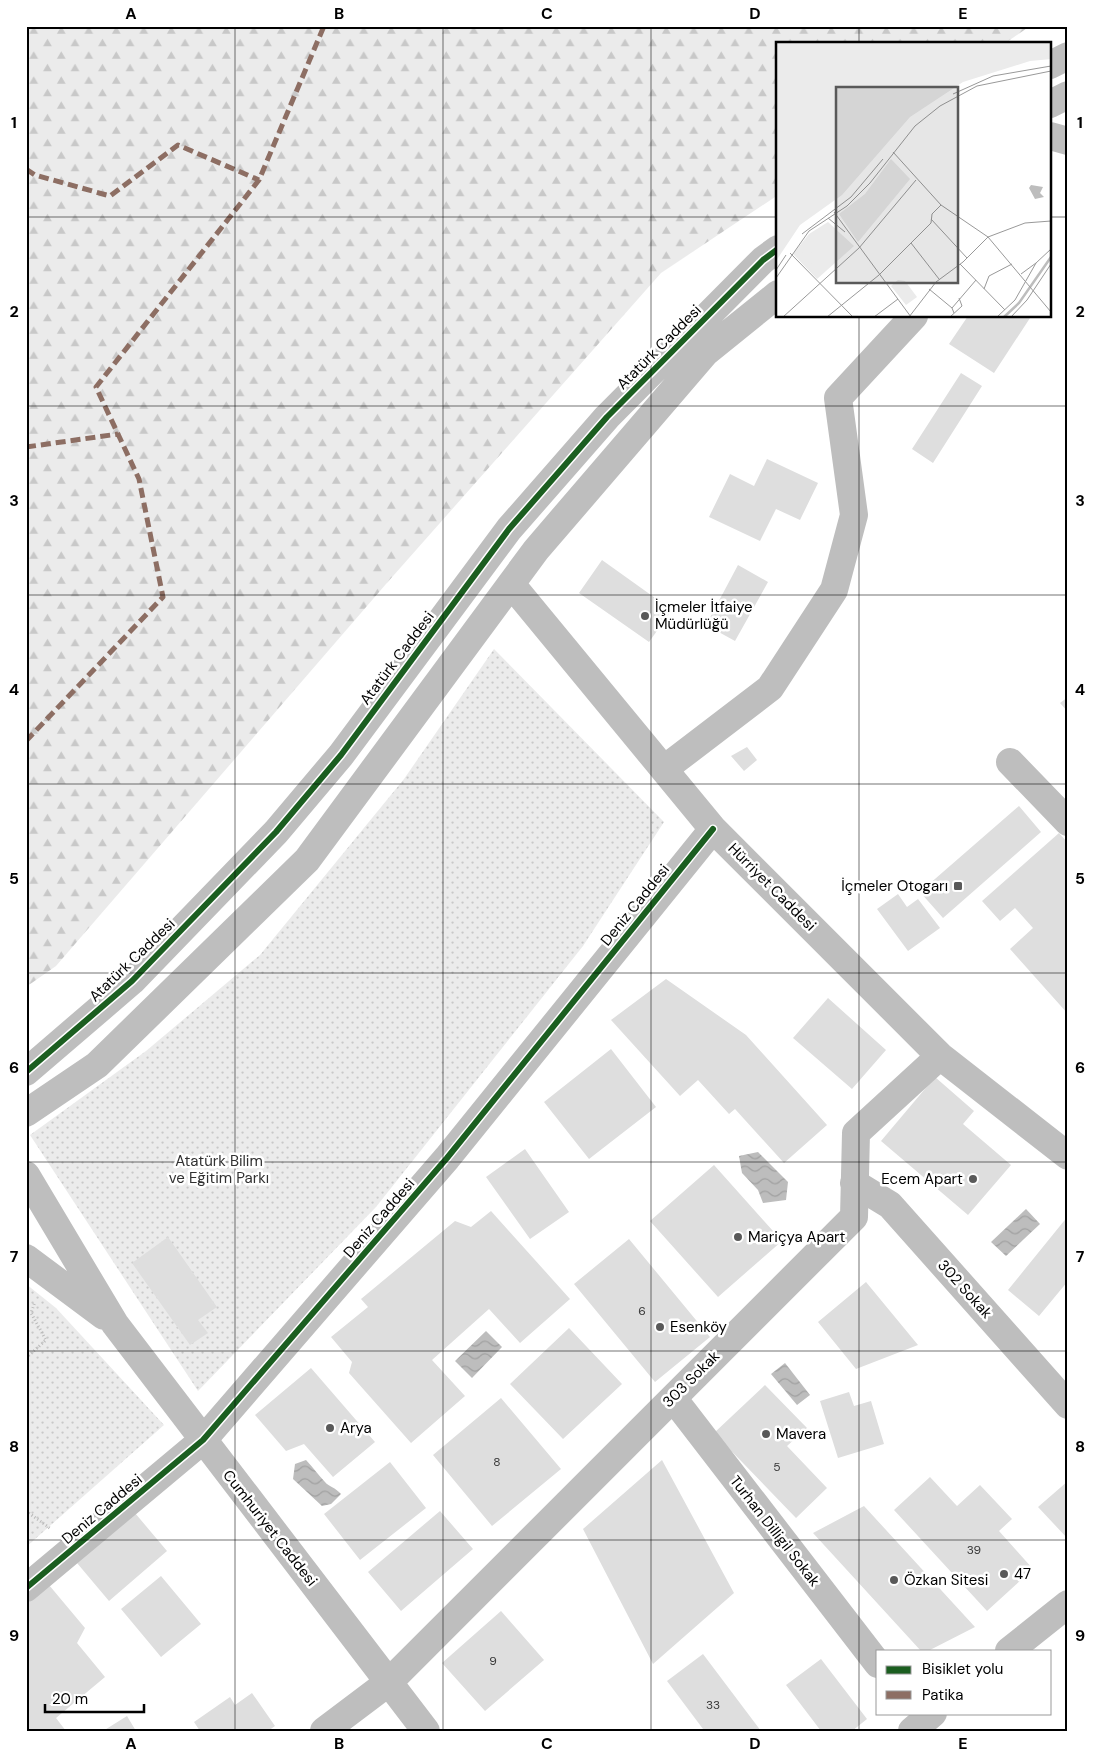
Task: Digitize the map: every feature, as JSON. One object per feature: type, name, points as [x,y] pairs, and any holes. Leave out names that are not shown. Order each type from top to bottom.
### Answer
[{"type":"street","points":[[1052,64],[1068,56]]},
{"type":"street","points":[[1052,103],[1068,94]]},
{"type":"street","points":[[1052,136],[1068,140]]},
{"type":"street","name":"Atatürk Caddesi","points":[[26,1072],[132,981],[276,832],[341,755],[509,529],[607,417],[763,260],[776,250]]},
{"type":"street","points":[[26,1113],[97,1065],[307,860],[536,550],[706,352],[776,296]]},
{"type":"street","points":[[664,770],[770,688],[834,590],[854,515],[838,398],[912,318]]},
{"type":"street","name":"Hürriyet Caddesi","points":[[511,584],[714,829],[940,1056],[1068,1156]]},
{"type":"street","points":[[1010,762],[1068,822]]},
{"type":"street","name":"Deniz Caddesi","points":[[26,1588],[204,1440],[447,1158],[714,829]]},
{"type":"street","name":"303 Sokak","points":[[324,1731],[389,1682],[854,1217],[856,1133],[940,1056]]},
{"type":"street","name":"Cumhuriyet Caddesi","points":[[26,1175],[115,1324],[426,1731]]},
{"type":"street","name":"302 Sokak","points":[[854,1183],[890,1204],[1068,1405]]},
{"type":"street","name":"Cumhuriyet Caddesi","points":[[36,1265],[115,1324]]},
{"type":"street","name":"Turhan Dilligil Sokak","points":[[673,1398],[876,1661]]},
{"type":"street","points":[[1010,1650],[1068,1604]]},
{"type":"path","points":[[26,1358],[46,1340],[31,1313],[36,1265]]},
{"type":"green space","points":[[26,26],[1030,26],[1007,42],[776,42],[776,196],[661,273],[386,584],[56,966],[26,987]]},
{"type":"green space","name":"Atatürk Bilim ve Eğitim Parkı","points":[[494,649],[664,822],[583,946],[376,1207],[198,1391],[30,1135],[146,1051],[260,955],[404,779]]},
{"type":"green space","points":[[26,1284],[56,1308],[164,1425],[26,1547]]},
{"type":"water","points":[[758,1152],[788,1182],[786,1200],[763,1203],[758,1190],[742,1173],[739,1156]]},
{"type":"water","points":[[1026,1209],[1040,1224],[1006,1256],[991,1242]]},
{"type":"water","points":[[486,1331],[502,1347],[472,1378],[455,1361]]},
{"type":"water","points":[[785,1363],[810,1395],[797,1405],[771,1374]]},
{"type":"water","points":[[306,1460],[326,1483],[341,1494],[331,1504],[322,1506],[293,1479],[295,1464]]},
{"type":"building","points":[[967,318],[1030,318],[994,373],[949,344]]},
{"type":"building","points":[[961,373],[982,386],[933,463],[912,449]]},
{"type":"building","points":[[767,459],[818,483],[800,520],[776,509],[760,541],[709,517],[730,474],[754,486]]},
{"type":"building","points":[[602,560],[672,610],[649,642],[579,593]]},
{"type":"building","points":[[738,565],[768,582],[735,641],[706,625]]},
{"type":"building","points":[[1068,697],[1068,712],[1060,703]]},
{"type":"building","points":[[747,747],[757,760],[744,771],[731,756]]},
{"type":"building","points":[[1019,806],[1041,832],[943,918],[920,892]]},
{"type":"building","points":[[1059,833],[1068,843],[1068,1014],[1010,949],[1033,928],[1015,908],[1000,921],[982,901]]},
{"type":"building","points":[[898,894],[907,907],[918,899],[940,928],[908,951],[877,909]]},
{"type":"building","points":[[666,979],[746,1035],[827,1125],[784,1163],[735,1109],[729,1114],[698,1080],[680,1096],[611,1020]]},
{"type":"building","points":[[828,998],[886,1050],[852,1089],[793,1038]]},
{"type":"building","points":[[611,1049],[656,1107],[589,1159],[544,1102]]},
{"type":"building","points":[[935,1077],[974,1111],[963,1124],[1011,1165],[968,1215],[881,1141]]},
{"type":"building","points":[[525,1149],[569,1212],[530,1239],[486,1177]]},
{"type":"building","points":[[714,1165],[782,1241],[718,1297],[650,1221]]},
{"type":"building","points":[[491,1211],[570,1299],[520,1343],[489,1309],[432,1360],[465,1396],[411,1443],[349,1373],[352,1362],[331,1337],[368,1307],[361,1299],[455,1221],[471,1227]]},
{"type":"building","points":[[1068,1216],[1068,1281],[1039,1316],[1008,1290]]},
{"type":"building","points":[[168,1237],[217,1307],[198,1320],[208,1333],[190,1345],[132,1263]]},
{"type":"building","points":[[629,1239],[710,1337],[655,1382],[574,1284]]},
{"type":"building","points":[[866,1282],[918,1345],[856,1369],[818,1322]]},
{"type":"building","points":[[569,1328],[622,1384],[563,1439],[510,1384]]},
{"type":"building","points":[[311,1368],[375,1442],[333,1477],[304,1444],[286,1451],[255,1415]]},
{"type":"building","points":[[765,1385],[807,1428],[787,1446],[827,1488],[796,1518],[714,1433]]},
{"type":"building","points":[[849,1392],[854,1406],[871,1401],[884,1444],[838,1458],[820,1401]]},
{"type":"building","points":[[501,1398],[561,1469],[492,1526],[433,1455]]},
{"type":"building","points":[[662,1460],[734,1593],[653,1664],[583,1529]]},
{"type":"building","points":[[390,1462],[426,1508],[360,1560],[324,1514]]},
{"type":"building","points":[[930,1477],[957,1506],[980,1485],[1012,1519],[999,1531],[1033,1569],[987,1611],[894,1510]]},
{"type":"building","points":[[1068,1481],[1068,1539],[1038,1507]]},
{"type":"building","name":"Özkan Sitesi","points":[[864,1506],[975,1627],[930,1650],[920,1650],[813,1533]]},
{"type":"building","points":[[440,1511],[473,1549],[401,1611],[368,1572]]},
{"type":"building","points":[[135,1513],[167,1551],[109,1601],[77,1563]]},
{"type":"building","points":[[161,1576],[201,1624],[161,1657],[121,1609]]},
{"type":"building","points":[[49,1585],[85,1628],[77,1643],[105,1677],[56,1718],[66,1731],[26,1731],[26,1604]]},
{"type":"building","points":[[501,1611],[544,1660],[485,1711],[442,1663]]},
{"type":"building","points":[[703,1654],[761,1731],[701,1731],[703,1729],[667,1681]]},
{"type":"building","points":[[821,1659],[867,1719],[852,1731],[821,1731],[786,1685]]},
{"type":"building","points":[[252,1693],[275,1726],[268,1731],[200,1731],[194,1722],[230,1697],[235,1705]]},
{"type":"building","points":[[127,1716],[136,1731],[103,1731]]},
{"type":"marked path","points":[[26,741],[163,597],[139,479],[96,387],[259,180],[324,26]]},
{"type":"marked path","points":[[26,169],[35,175],[110,196],[178,145],[259,180]]},
{"type":"marked path","points":[[26,447],[118,434]]},
{"type":"cycle path","points":[[26,1072],[132,981],[276,832],[341,755],[509,529],[607,417],[763,260],[776,250]]},
{"type":"cycle path","points":[[26,1588],[203,1440],[447,1158],[713,829]]},
{"type":"place","name":"İçmeler İtfaiye Müdürlüğü","points":[[645,616]]},
{"type":"place","name":"İçmeler Otogarı","points":[[958,886]]},
{"type":"place","name":"Ecem Apart","points":[[973,1179]]},
{"type":"place","name":"Mariçya Apart","points":[[738,1237]]},
{"type":"place","name":"Esenköy","points":[[660,1327]]},
{"type":"place","name":"Arya","points":[[330,1428]]},
{"type":"place","name":"Mavera","points":[[766,1434]]},
{"type":"place","name":"47","points":[[1004,1574]]},
{"type":"place","name":"Özkan Sitesi","points":[[894,1580]]}]
